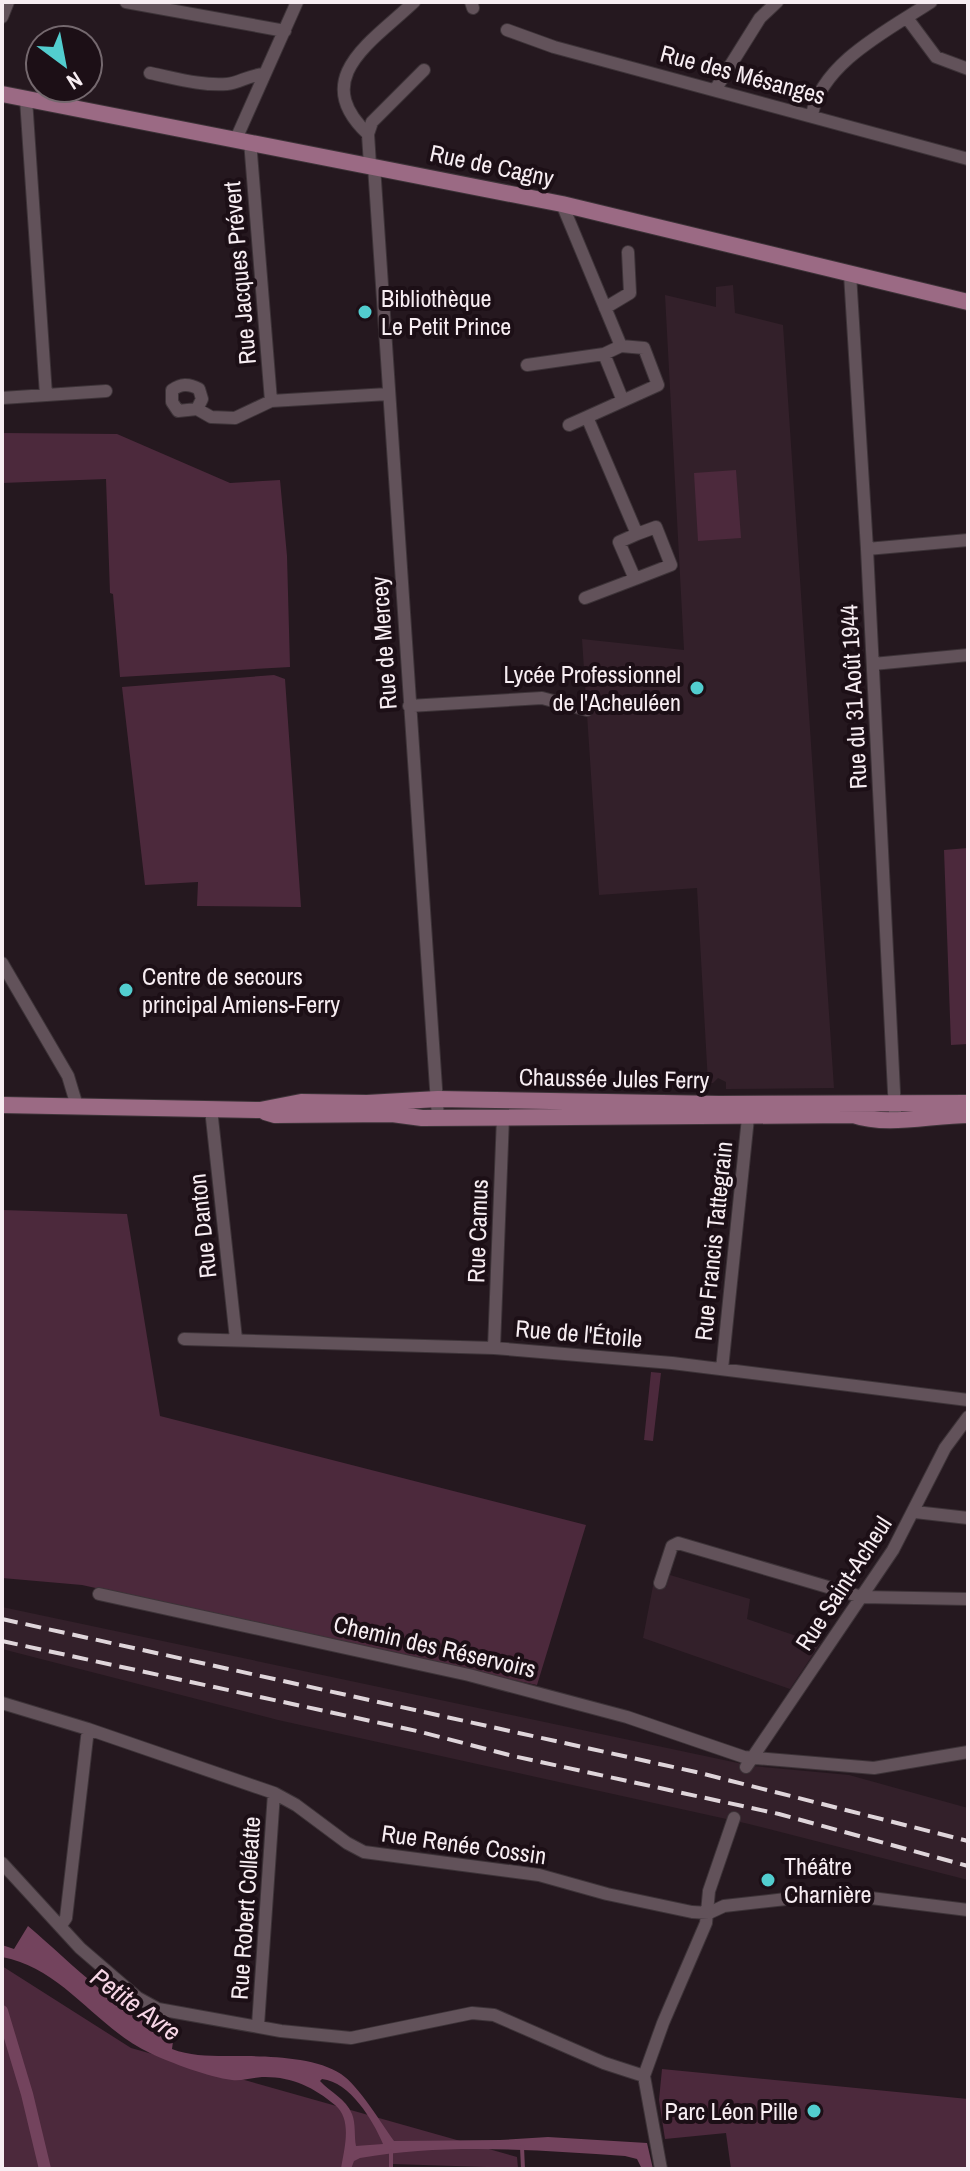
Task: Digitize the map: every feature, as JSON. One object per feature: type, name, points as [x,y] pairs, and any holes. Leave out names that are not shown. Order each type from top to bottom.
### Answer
[{"type":"main road","name":"Rue de Cagny","points":[[2,94],[24,99]]},
{"type":"main road","name":"Rue de Cagny","points":[[52,104],[562,204],[968,302]]},
{"type":"main road","name":"Chaussée Jules Ferry","points":[[2,1105],[260,1110],[301,1102],[367,1103],[438,1099],[895,1111],[968,1103]]},
{"type":"main road","name":"Chaussée Jules Ferry","points":[[260,1110],[275,1115],[392,1114],[419,1118],[853,1115],[864,1119],[895,1111]]},
{"type":"main road","points":[[895,1111],[968,1115]]},
{"type":"street","points":[[2,17],[8,2]]},
{"type":"street","points":[[126,2],[285,31]]},
{"type":"street","points":[[243,140],[264,74],[297,2]]},
{"type":"street","points":[[414,2],[352,61],[345,77],[345,107],[368,134],[372,122],[424,70]]},
{"type":"street","points":[[715,90],[760,18],[777,2]]},
{"type":"street","points":[[812,115],[815,100],[826,81],[851,57],[931,2]]},
{"type":"street","points":[[907,18],[936,57],[968,69]]},
{"type":"street","name":"Rue des Mésanges","points":[[507,30],[554,47],[968,159]]},
{"type":"street","points":[[150,73],[204,84],[231,84],[248,76],[264,74]]},
{"type":"street","points":[[26,104],[46,395]]},
{"type":"street","name":"Rue de Mercey","points":[[368,134],[438,1118]]},
{"type":"street","name":"Rue Jacques Prévert","points":[[243,140],[271,401]]},
{"type":"street","points":[[562,204],[621,346]]},
{"type":"street","points":[[605,308],[630,293],[628,252]]},
{"type":"street","name":"Rue du 31 Août 1944","points":[[850,274],[895,1111]]},
{"type":"street","points":[[527,365],[604,354],[621,346],[644,348],[658,385],[569,425]]},
{"type":"street","points":[[604,354],[623,401]]},
{"type":"street","points":[[2,398],[106,391]]},
{"type":"street","points":[[197,409],[211,417],[235,418],[271,401],[388,394]]},
{"type":"street","points":[[587,417],[637,534]]},
{"type":"street","points":[[585,598],[635,579],[671,565],[656,527],[619,542],[635,579]]},
{"type":"street","points":[[867,549],[968,540]]},
{"type":"street","points":[[873,664],[968,655]]},
{"type":"street","points":[[409,706],[542,698],[587,710]]},
{"type":"street","points":[[2,963],[68,1076],[77,1106]]},
{"type":"street","name":"Rue Danton","points":[[211,1109],[236,1339]]},
{"type":"street","name":"Rue Camus","points":[[494,1348],[503,1117]]},
{"type":"street","name":"Rue Francis Tattegrain","points":[[722,1369],[748,1118]]},
{"type":"street","name":"Rue de l'Étoile","points":[[184,1339],[494,1348],[722,1369],[968,1400]]},
{"type":"street","name":"Rue Saint-Acheul","points":[[750,1762],[862,1597],[915,1512],[945,1448],[968,1417]]},
{"type":"street","points":[[915,1512],[968,1518]]},
{"type":"street","points":[[660,1583],[672,1546],[678,1543],[862,1597],[968,1599]]},
{"type":"street","name":"Chemin des Réservoirs","points":[[99,1594],[469,1675],[627,1717],[750,1762],[874,1768],[968,1752]]},
{"type":"street","name":"Rue Renée Cossin","points":[[2,1703],[274,1793],[364,1852],[539,1875],[607,1894],[709,1913]]},
{"type":"street","points":[[61,1925],[66,1918],[88,1729]]},
{"type":"street","name":"Rue Robert Colléatte","points":[[258,2025],[274,1793]]},
{"type":"street","points":[[661,2169],[644,2076],[651,2051],[709,1913],[709,1891],[734,1818]]},
{"type":"street","points":[[2,1863],[52,1920],[61,1925],[69,1937],[118,1983],[158,2009],[293,2033],[351,2038],[452,2016],[481,2013],[494,2015],[644,2076]]},
{"type":"street","points":[[709,1913],[724,1906],[786,1899],[863,1897],[968,1910]]},
{"type":"shaded area","name":"Lycée Professionnel de l'Acheuléen","points":[[733,285],[735,313],[783,325],[834,1088],[726,1089],[726,1082],[718,1078],[708,1083],[697,888],[599,895],[582,639],[684,650],[665,295],[716,307],[716,287]]},
{"type":"shaded area","points":[[2,433],[117,434],[230,483],[280,480],[287,556],[290,667],[120,677],[113,594],[110,593],[106,479],[2,483]]},
{"type":"shaded area","points":[[736,470],[741,538],[698,541],[694,473]]},
{"type":"shaded area","points":[[274,675],[285,679],[301,907],[197,906],[198,882],[145,885],[122,687]]},
{"type":"shaded area","points":[[968,848],[968,1044],[951,1045],[944,850]]},
{"type":"shaded area","points":[[2,1210],[127,1214],[160,1416],[586,1525],[537,1685],[82,1585],[2,1578]]},
{"type":"shaded area","points":[[651,1372],[661,1373],[653,1441],[644,1440]]},
{"type":"shaded area","points":[[670,1575],[750,1599],[747,1619],[820,1644],[790,1689],[643,1638],[653,1586],[666,1587]]},
{"type":"shaded area","points":[[2,1607],[752,1766],[849,1775],[968,1808],[968,1880],[749,1824],[278,1720],[2,1649]]},
{"type":"shaded area","points":[[28,1926],[115,2000],[174,2034],[172,2049],[205,2056],[292,2059],[331,2068],[355,2087],[394,2141],[548,2137],[647,2143],[653,2169],[642,2169],[637,2159],[625,2156],[458,2149],[360,2158],[354,2161],[351,2169],[341,2169],[346,2135],[344,2119],[341,2111],[319,2093],[282,2078],[223,2078],[150,2053],[113,2029],[43,1973],[24,1963],[2,1957],[2,1945],[14,1949]],"holes":[[[320,2081],[342,2087],[359,2104],[383,2144],[356,2146],[352,2114],[342,2100]]]},
{"type":"shaded area","points":[[2,1966],[131,2048],[517,2157],[518,2168],[392,2164],[391,2169],[2,2169]]},
{"type":"shaded area","name":"Parc Léon Pille","points":[[662,2069],[968,2099],[968,2169],[731,2169],[726,2133],[665,2139],[659,2100]]},
{"type":"waterway","points":[[2,2011],[45,2169]]},
{"type":"waterway","points":[[522,2147],[523,2169]]},
{"type":"waterway","points":[[391,2151],[391,2169]]},
{"type":"railway","points":[[2,1619],[696,1772],[968,1841]]},
{"type":"railway","points":[[2,1641],[779,1814],[968,1866]]},
{"type":"place","name":"Bibliothèque Le Petit Prince","points":[[365,312]]},
{"type":"place","name":"Lycée Professionnel de l'Acheuléen","points":[[697,688]]},
{"type":"place","name":"Centre de secours principal Amiens-Ferry","points":[[126,990]]},
{"type":"place","name":"Théâtre Charnière","points":[[768,1880]]},
{"type":"place","name":"Parc Léon Pille","points":[[814,2111]]},
{"type":"water label","name":"Petite Avre","points":[[136,2004]]}]
